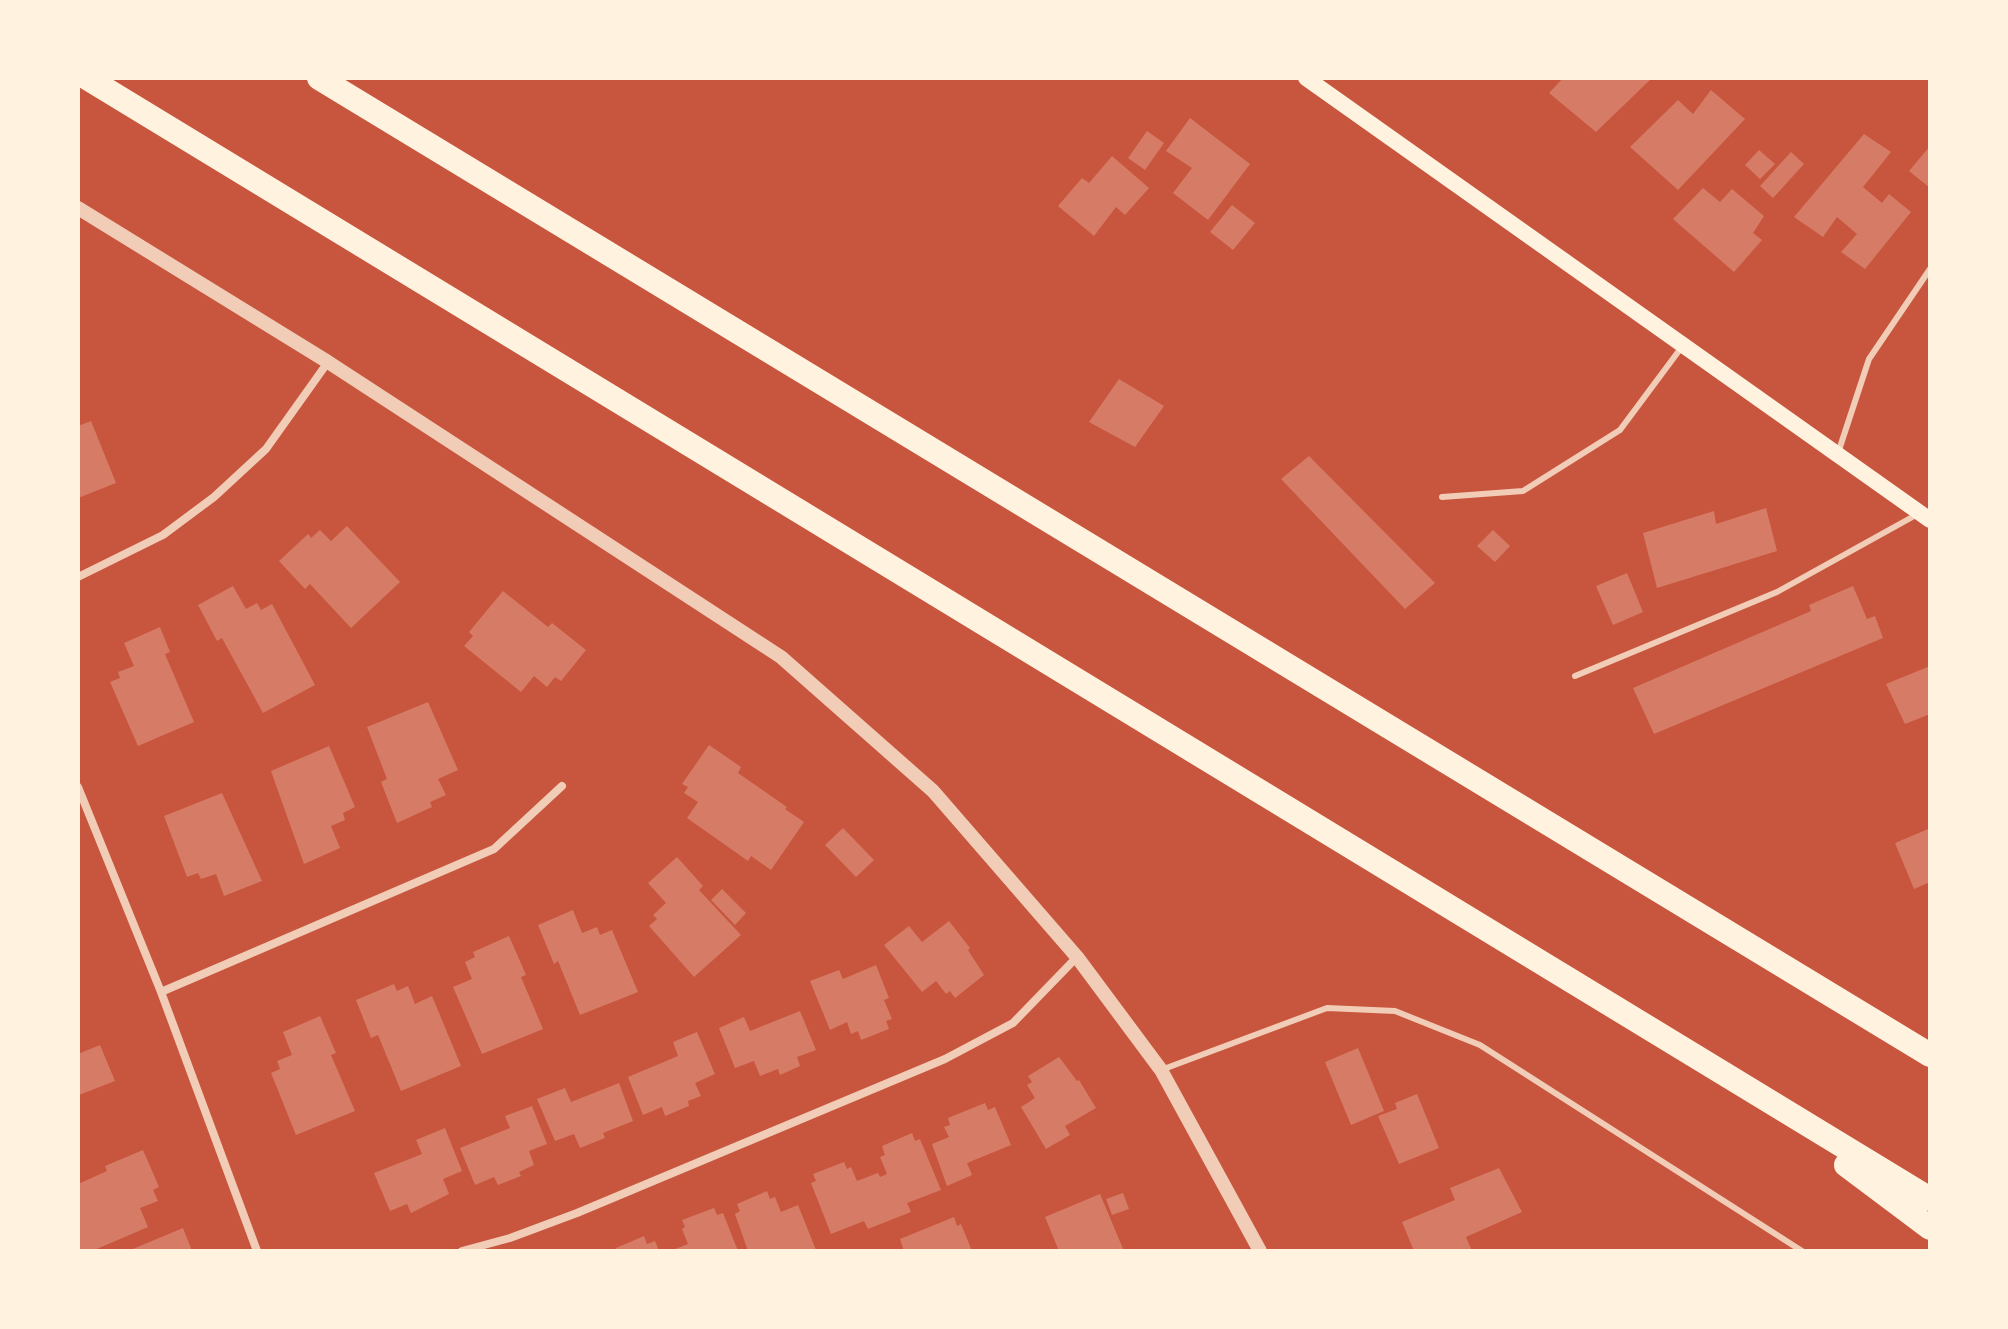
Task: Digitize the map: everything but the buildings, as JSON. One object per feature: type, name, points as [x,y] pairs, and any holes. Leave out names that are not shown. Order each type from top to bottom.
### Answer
[{"type":"highway","points":[[87,78],[1930,1199]]},
{"type":"highway","points":[[319,78],[1930,1055]]},
{"type":"highway","points":[[1752,1093],[1930,1228]]},
{"type":"main road","points":[[1313,80],[1925,516]]},
{"type":"street","points":[[78,208],[328,362],[781,657],[933,791],[1077,957],[1161,1070],[1260,1251]]},
{"type":"street","points":[[78,577],[163,535],[214,497],[266,449],[328,362]]},
{"type":"street","points":[[161,992],[494,849],[562,786]]},
{"type":"street","points":[[78,787],[161,992],[257,1251]]},
{"type":"street","points":[[462,1251],[510,1238],[577,1213],[945,1059],[1013,1023],[1077,957]]},
{"type":"lane","points":[[1838,455],[1869,359],[1930,269]]},
{"type":"lane","points":[[1442,497],[1523,491],[1620,430],[1683,345]]},
{"type":"lane","points":[[1575,676],[1777,592],[1925,516]]},
{"type":"lane","points":[[1161,1070],[1327,1008],[1395,1011],[1480,1045],[1802,1251]]}]
